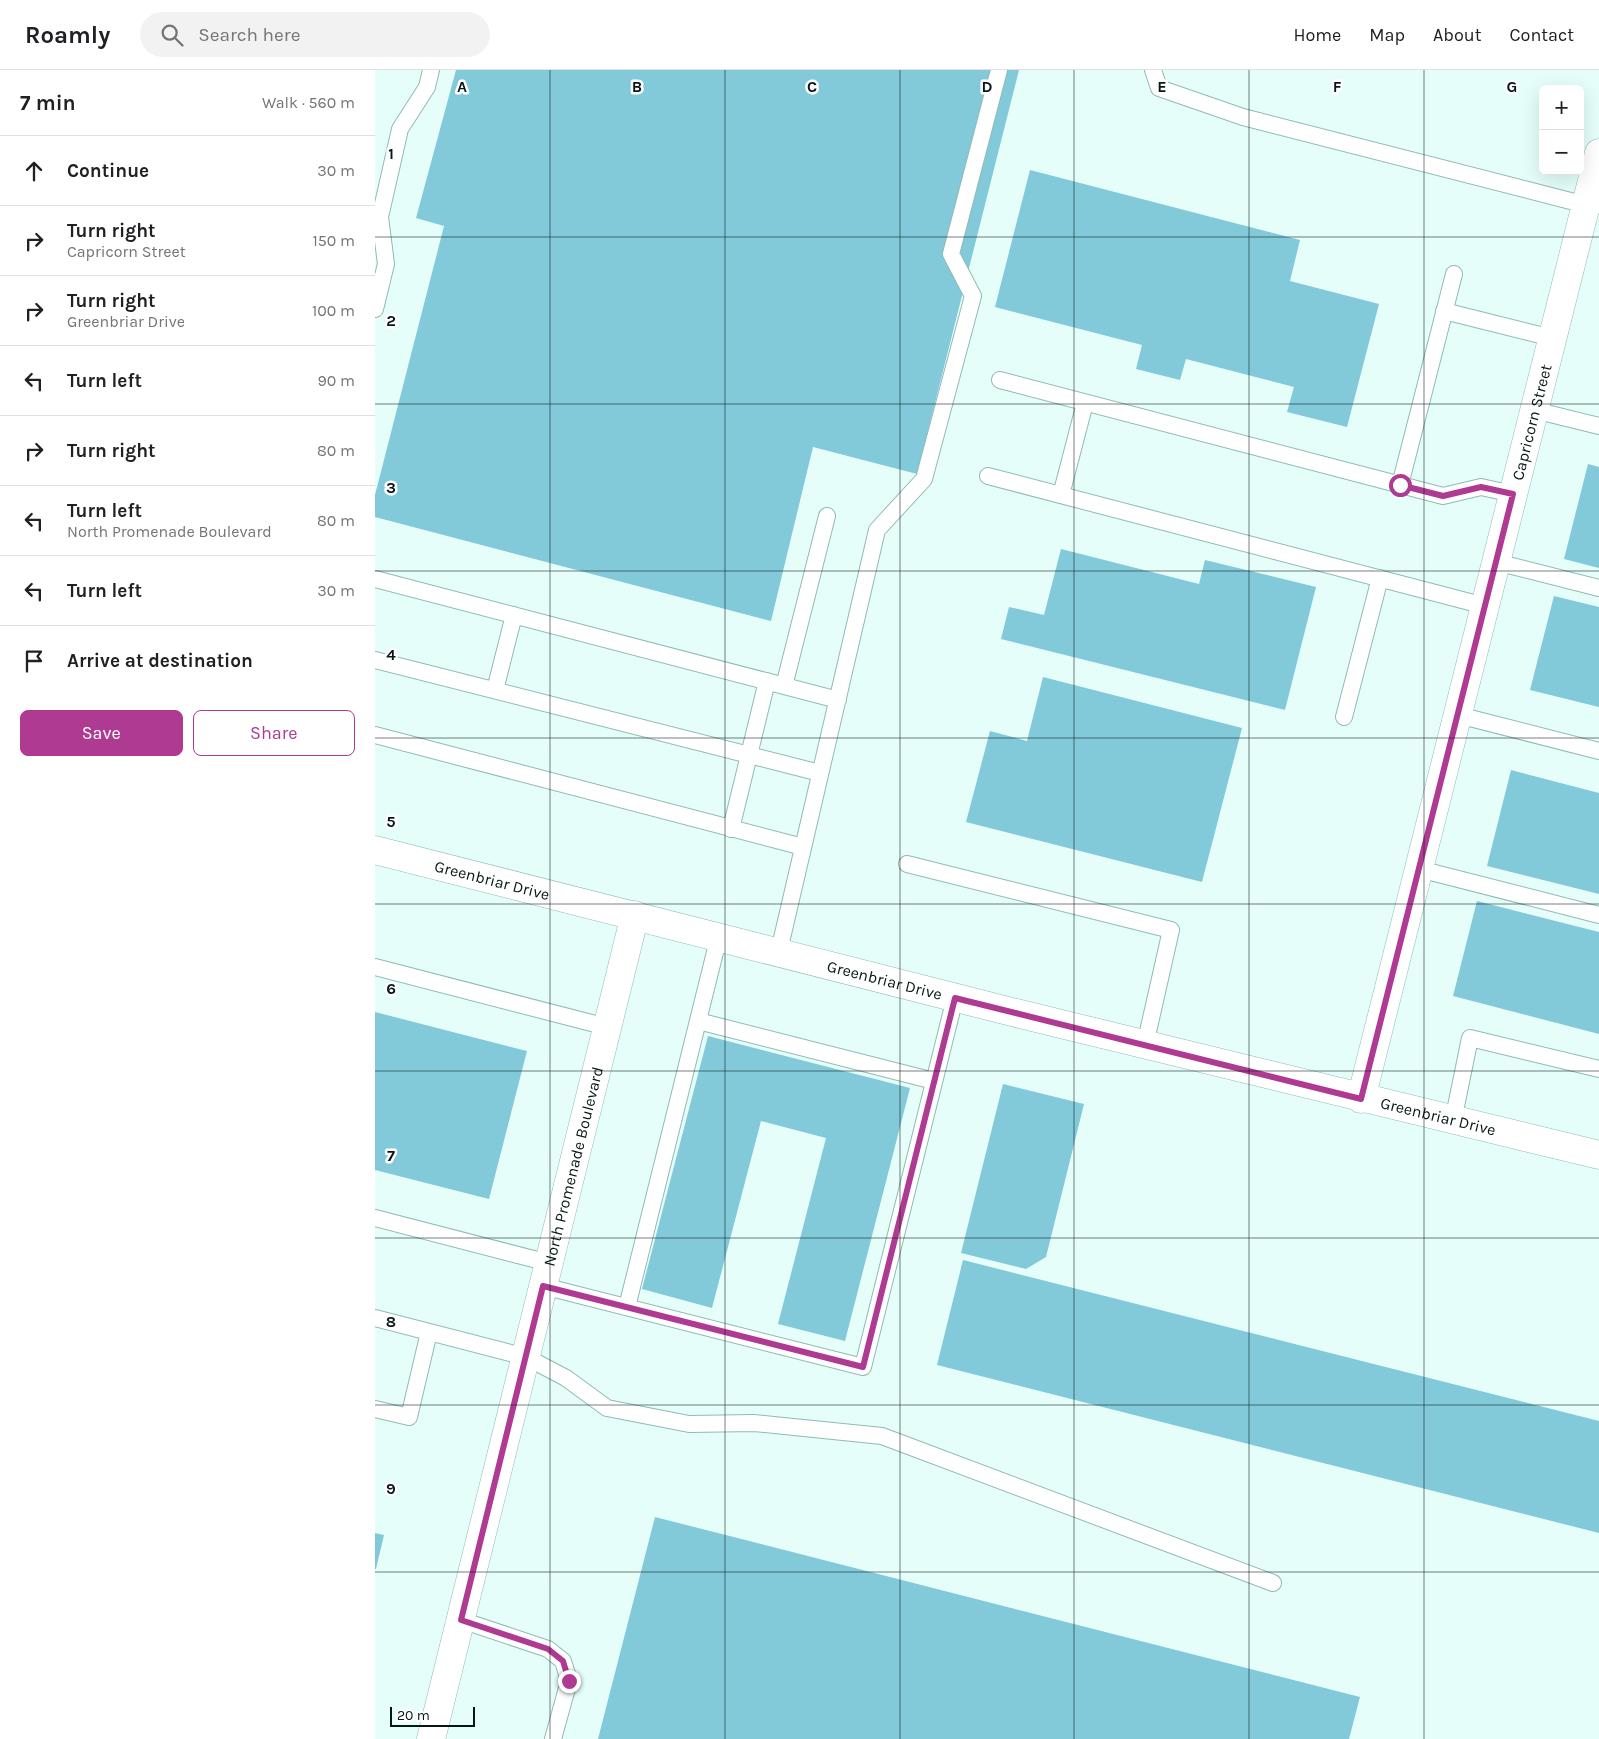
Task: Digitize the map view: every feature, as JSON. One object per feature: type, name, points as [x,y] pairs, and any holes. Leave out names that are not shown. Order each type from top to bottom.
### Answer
[{"type":"street","name":"Capricorn Street","points":[[1361,1099],[1552,338],[1592,207],[1599,153]]},
{"type":"street","name":"Greenbriar Drive","points":[[375,850],[779,951],[955,998],[1599,1156]]},
{"type":"street","name":"North Promenade Boulevard","points":[[431,1739],[635,915]]},
{"type":"lane","points":[[375,309],[386,264],[380,217],[400,129],[427,86],[431,70]]},
{"type":"lane","points":[[779,951],[877,530],[924,479],[973,296],[951,254],[999,70]]},
{"type":"lane","points":[[1153,70],[1159,88],[1243,117],[1592,207]]},
{"type":"lane","points":[[1400,485],[1454,274]]},
{"type":"lane","points":[[1445,311],[1552,338]]},
{"type":"lane","points":[[1000,380],[1443,496],[1481,487],[1513,494]]},
{"type":"lane","points":[[1061,495],[1085,403]]},
{"type":"lane","points":[[1534,410],[1599,426]]},
{"type":"lane","points":[[988,476],[1485,606]]},
{"type":"lane","points":[[784,686],[827,516]]},
{"type":"lane","points":[[1496,562],[1599,588]]},
{"type":"lane","points":[[1344,718],[1380,578]]},
{"type":"lane","points":[[375,579],[838,700]]},
{"type":"lane","points":[[495,690],[514,615]]},
{"type":"lane","points":[[375,660],[821,773]]},
{"type":"lane","points":[[731,829],[767,681]]},
{"type":"lane","points":[[1458,714],[1599,751]]},
{"type":"lane","points":[[375,736],[803,847]]},
{"type":"lane","points":[[907,864],[1171,930],[1145,1045]]},
{"type":"lane","points":[[1419,869],[1599,915]]},
{"type":"lane","points":[[627,1307],[719,936]]},
{"type":"lane","points":[[375,967],[607,1026]]},
{"type":"lane","points":[[375,1218],[546,1274],[627,1307],[863,1367],[955,998]]},
{"type":"lane","points":[[698,1021],[935,1081]]},
{"type":"lane","points":[[1453,1121],[1470,1038],[1599,1069]]},
{"type":"lane","points":[[375,1318],[526,1357],[566,1378],[607,1408],[689,1424],[753,1423],[882,1436],[1273,1583]]},
{"type":"lane","points":[[375,1409],[409,1417],[429,1332]]},
{"type":"lane","points":[[461,1620],[548,1649],[563,1661],[569,1681],[553,1739]]},
{"type":"building","points":[[456,70],[1019,70],[917,474],[813,447],[771,621],[375,517],[375,495],[444,226],[416,218]]},
{"type":"building","points":[[1030,170],[1300,240],[1290,281],[1379,304],[1347,427],[1287,412],[1294,387],[1186,359],[1180,380],[1136,369],[1142,345],[995,307]]},
{"type":"building","points":[[1588,464],[1599,467],[1599,568],[1564,559]]},
{"type":"building","points":[[1061,549],[1199,584],[1205,560],[1316,587],[1285,710],[1001,639],[1009,607],[1044,615]]},
{"type":"building","points":[[1554,596],[1599,607],[1599,707],[1530,690]]},
{"type":"building","points":[[1043,677],[1242,728],[1202,882],[966,822],[990,731],[1027,741]]},
{"type":"building","points":[[1511,770],[1599,793],[1599,894],[1487,866]]},
{"type":"building","points":[[1477,901],[1599,932],[1599,1034],[1453,996]]},
{"type":"building","points":[[375,1012],[527,1051],[489,1199],[375,1170]]},
{"type":"building","points":[[708,1036],[910,1088],[845,1341],[778,1324],[826,1138],[761,1121],[712,1308],[642,1289]]},
{"type":"building","points":[[1003,1084],[1084,1104],[1046,1257],[1026,1269],[961,1253]]},
{"type":"building","points":[[963,1260],[1599,1421],[1599,1533],[937,1365]]},
{"type":"building","points":[[655,1517],[1360,1697],[1349,1739],[598,1739]]},
{"type":"building","points":[[375,1533],[384,1535],[376,1569],[375,1569]]},
{"type":"route","points":[[569,1681],[563,1661],[548,1649],[461,1620],[543,1286],[863,1367],[955,998],[1361,1099],[1513,494],[1481,487],[1443,496],[1400,485]]}]
